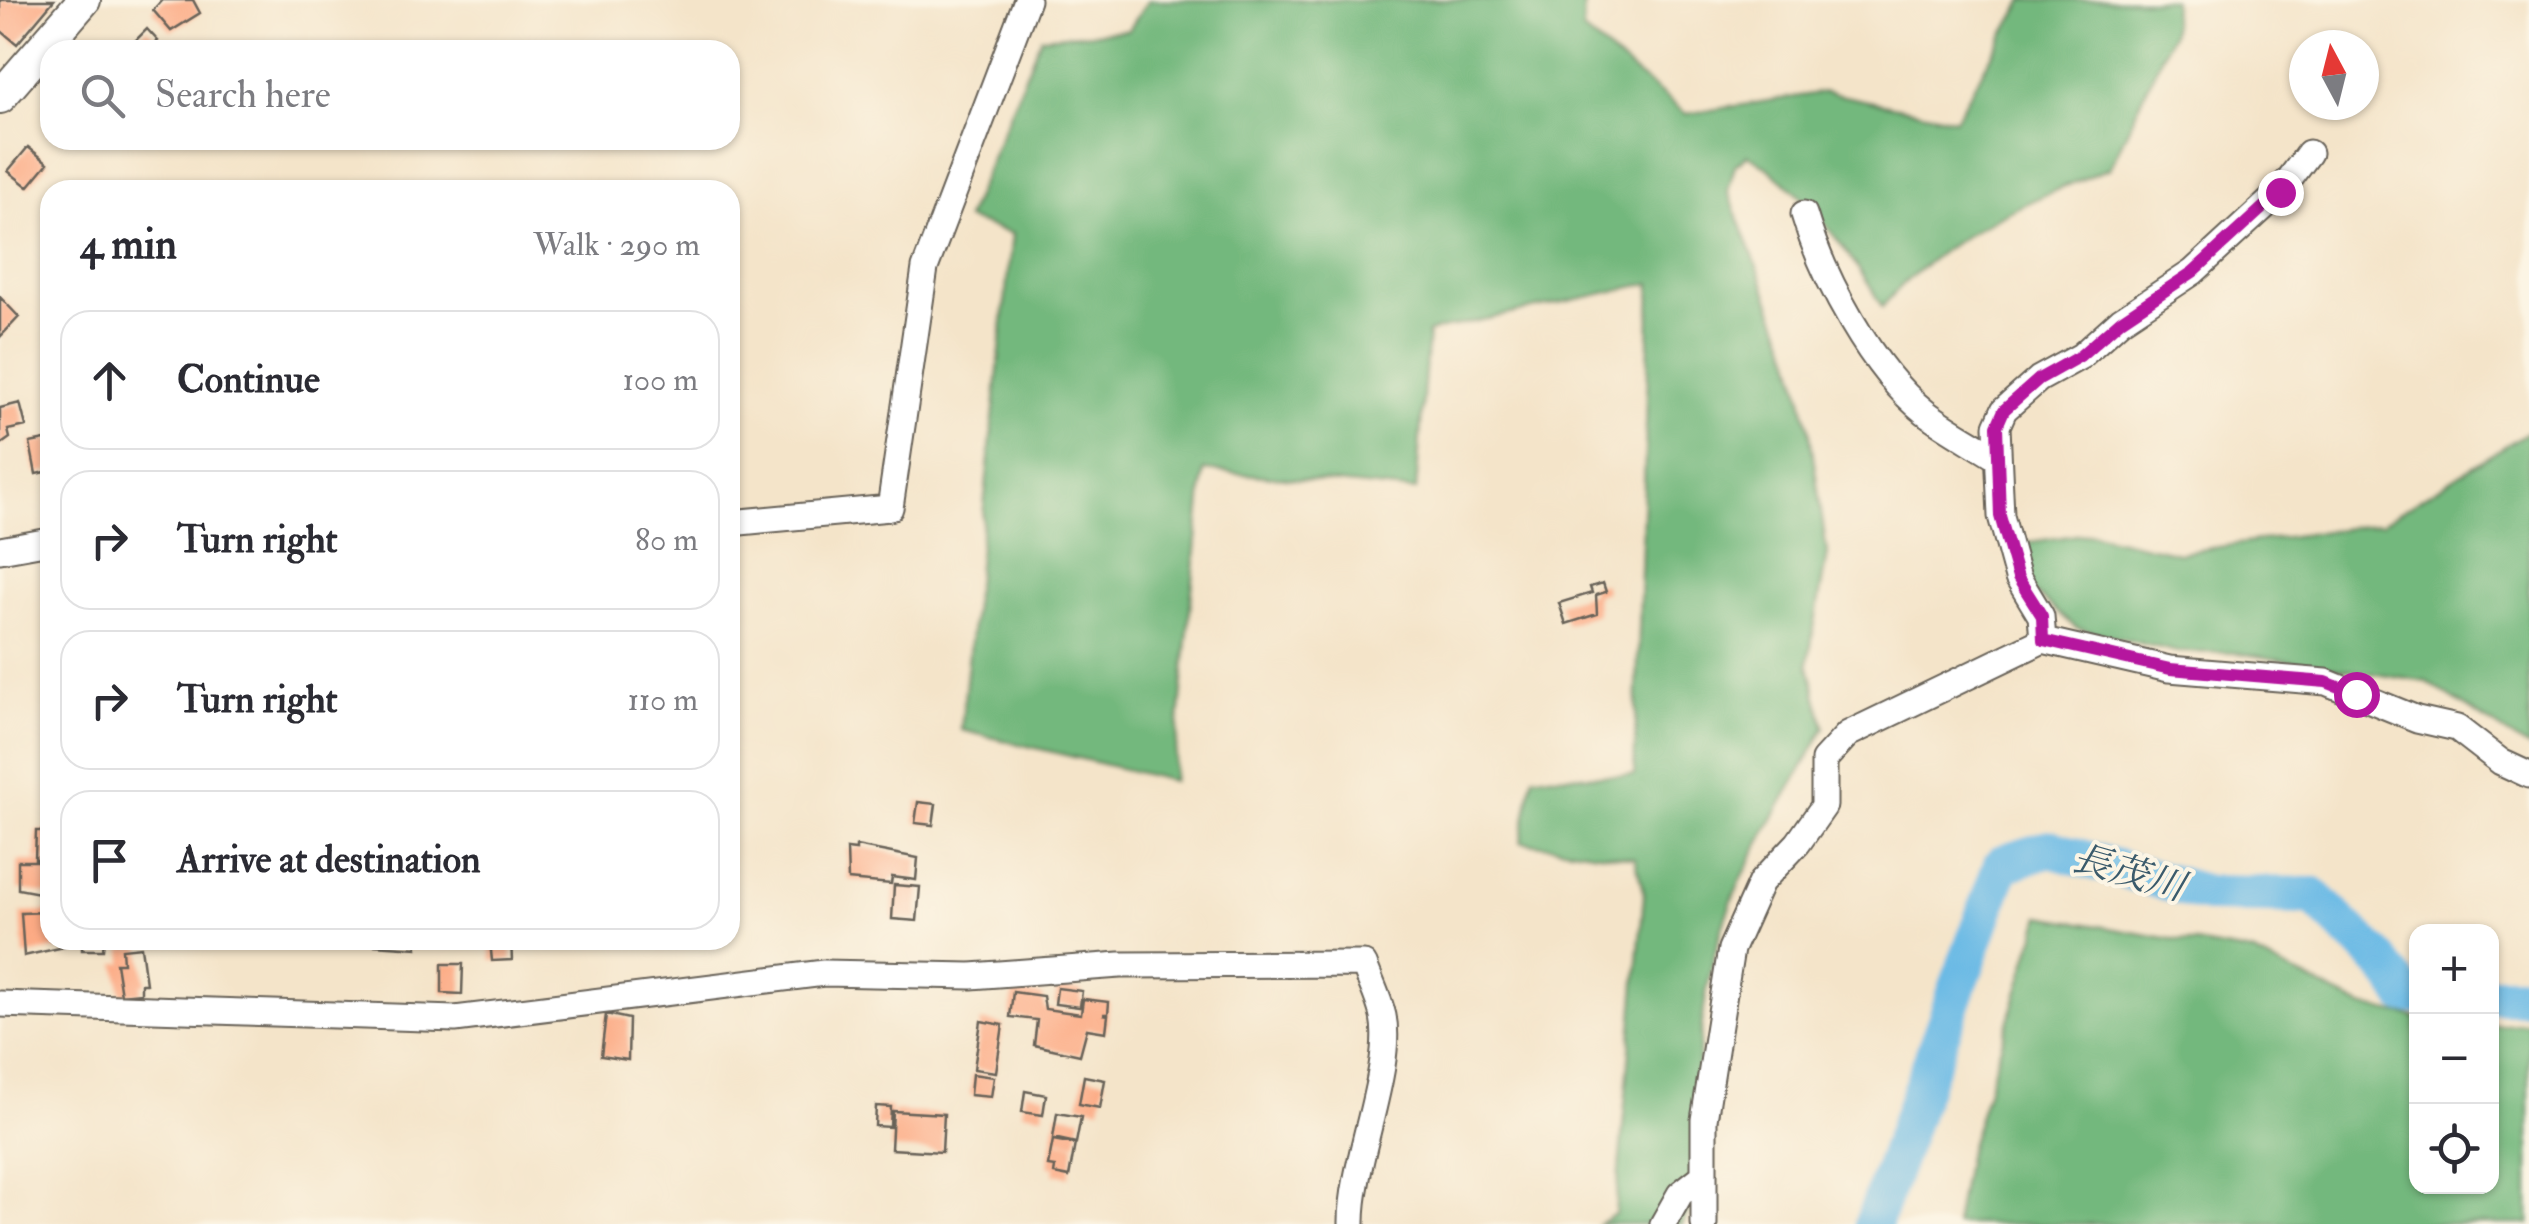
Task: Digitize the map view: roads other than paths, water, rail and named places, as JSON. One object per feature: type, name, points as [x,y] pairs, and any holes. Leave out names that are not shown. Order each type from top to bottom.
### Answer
[{"type":"main road","points":[[49,40],[84,0]]},
{"type":"main road","points":[[0,97],[40,51]]},
{"type":"street","points":[[740,521],[890,508],[912,334],[925,268],[1027,0]]},
{"type":"street","points":[[2043,640],[2042,616],[2018,578],[2000,516],[1997,426],[2015,397],[2080,356],[2121,320],[2193,272],[2280,192],[2309,153]]},
{"type":"street","points":[[1804,214],[1817,260],[1881,364],[1924,411],[1998,458]]},
{"type":"street","points":[[0,550],[40,543]]},
{"type":"street","points":[[1704,1224],[1703,1176],[1712,1052],[1731,949],[1761,882],[1798,843],[1824,806],[1824,760],[1848,734],[2043,640],[2170,669],[2326,682],[2417,719],[2457,728],[2501,762],[2529,776]]},
{"type":"street","points":[[0,1004],[455,1019],[824,973],[971,976],[1120,965],[1364,964],[1384,1018],[1380,1069],[1351,1201],[1352,1224]]},
{"type":"street","points":[[1663,1224],[1680,1194],[1703,1176]]},
{"type":"waterway","name":"長茂川","points":[[1873,1224],[2002,864],[2050,849],[2207,894],[2313,896],[2381,961],[2409,995]]},
{"type":"waterway","name":"長茂川","points":[[2499,995],[2529,995]]}]
